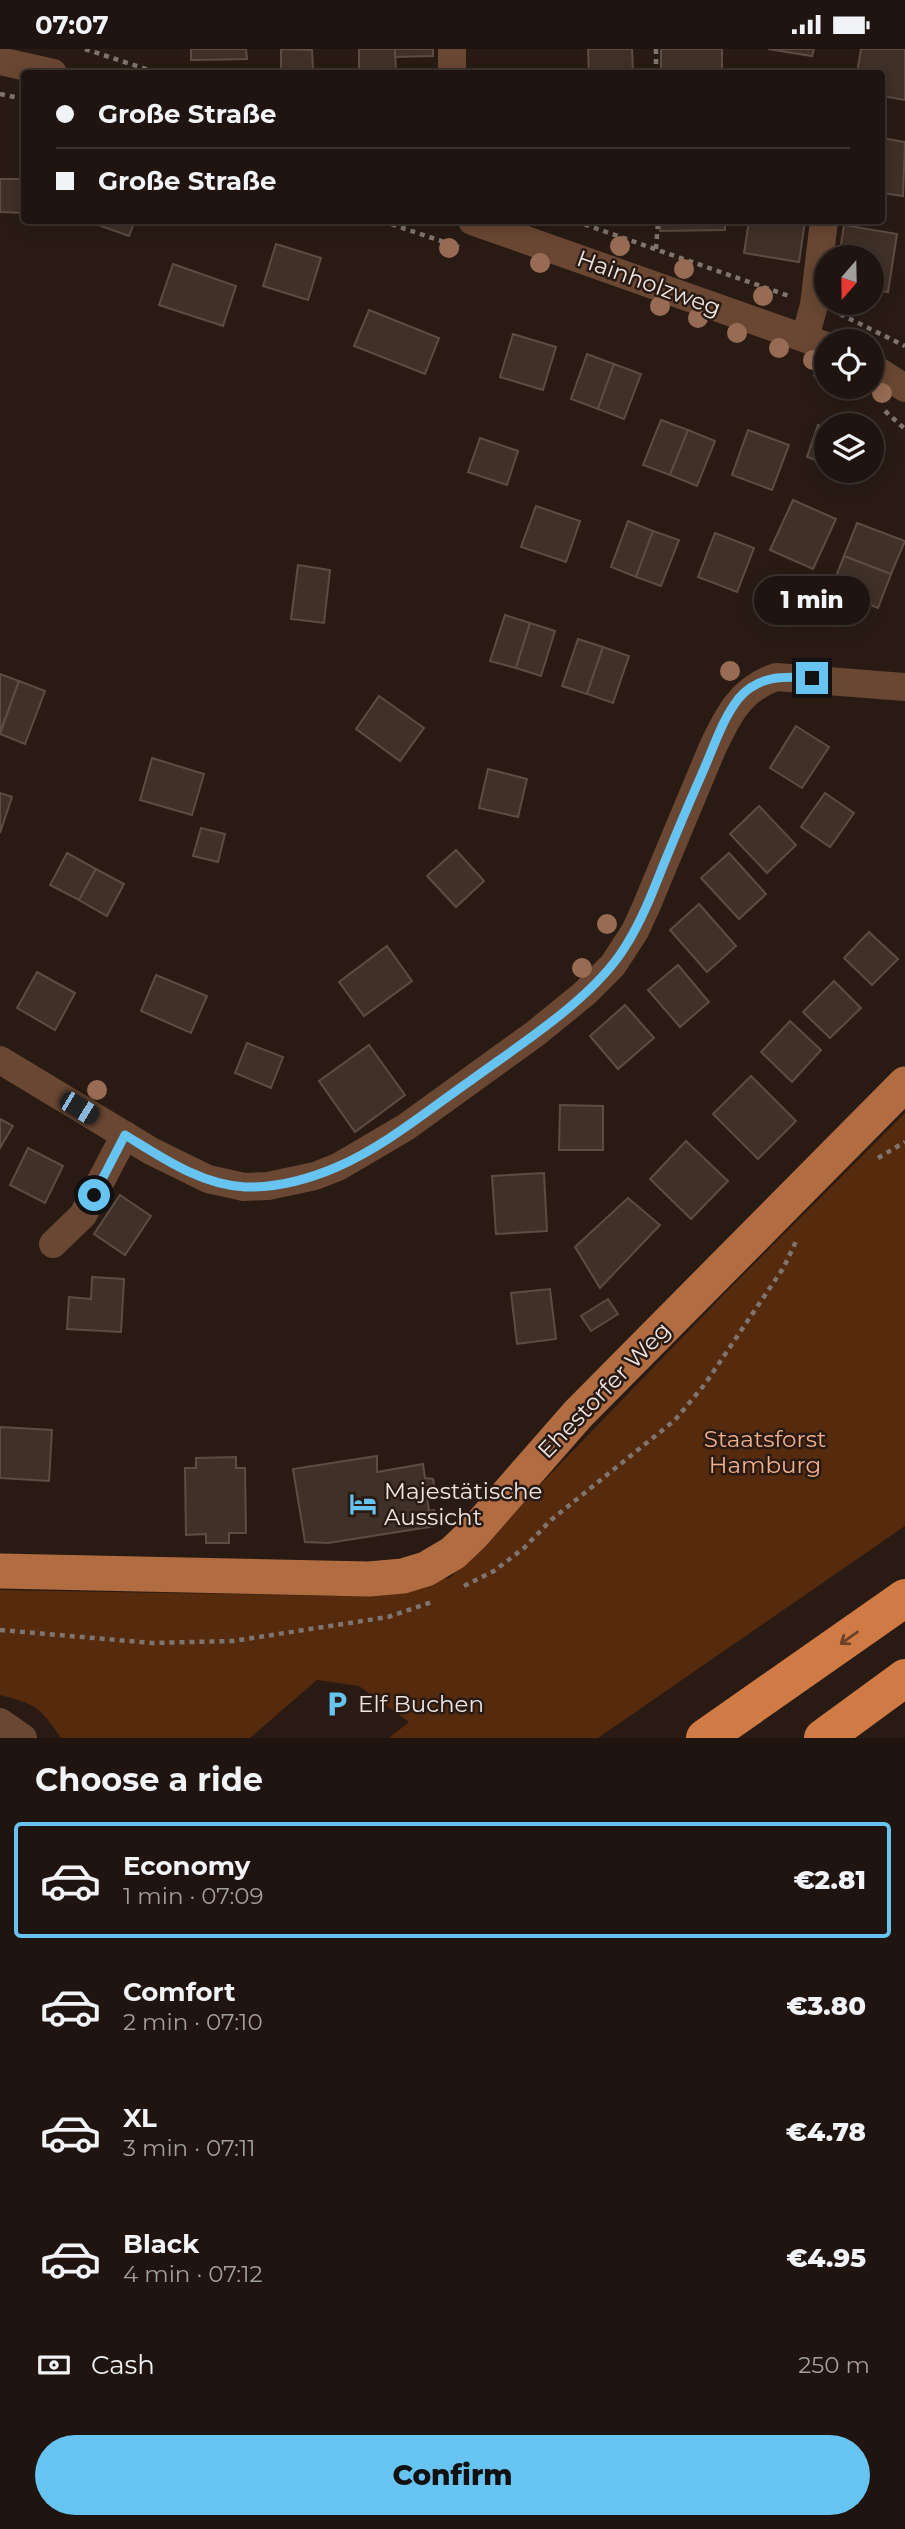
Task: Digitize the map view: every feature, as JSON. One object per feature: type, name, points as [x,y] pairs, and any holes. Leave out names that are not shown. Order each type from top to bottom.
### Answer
[{"type":"highway","points":[[705,1738],[905,1598]]},
{"type":"highway","points":[[823,1738],[905,1678]]},
{"type":"main road","name":"Ehestorfer Weg","points":[[0,1571],[369,1579],[403,1576],[433,1565],[453,1553],[473,1534],[578,1414],[905,1084]]},
{"type":"street","points":[[452,49],[452,70]]},
{"type":"street","points":[[0,61],[40,70]]},
{"type":"street","name":"Hainholzweg","points":[[481,224],[814,342]]},
{"type":"street","points":[[821,245],[824,224]]},
{"type":"street","points":[[884,375],[905,388]]},
{"type":"street","points":[[0,1060],[191,1173],[216,1182],[244,1187],[268,1186],[315,1176],[360,1155],[406,1127],[536,1033],[585,993],[613,965],[635,931],[716,740],[740,698],[762,681],[776,677],[905,687]]},
{"type":"street","points":[[53,1244],[83,1215],[125,1135]]},
{"type":"street","points":[[0,1722],[23,1738]]},
{"type":"path","points":[[85,49],[149,70]]},
{"type":"path","points":[[656,49],[656,70]]},
{"type":"path","points":[[0,93],[21,98]]},
{"type":"path","points":[[584,224],[814,305]]},
{"type":"path","points":[[656,249],[658,224]]},
{"type":"path","points":[[842,315],[905,347]]},
{"type":"green space","name":"Staatsforst Hamburg","points":[[905,1113],[905,1526],[598,1738],[389,1738],[409,1722],[359,1686],[317,1680],[250,1738],[61,1738],[48,1719],[36,1708],[0,1695],[0,1590],[337,1596],[450,1578],[729,1289]]},
{"type":"building","points":[[191,49],[246,49],[247,59],[191,60]]},
{"type":"building","points":[[281,49],[312,50],[313,70],[281,70]]},
{"type":"building","points":[[359,49],[395,49],[396,70],[359,70]]},
{"type":"building","points":[[395,49],[433,49],[433,56],[395,57]]},
{"type":"building","points":[[588,49],[632,49],[633,70],[589,70]]},
{"type":"building","points":[[661,49],[722,49],[722,70],[661,70]]},
{"type":"building","points":[[768,49],[814,49],[812,56]]},
{"type":"building","points":[[861,49],[905,49],[905,100],[885,97],[885,70],[858,70]]},
{"type":"building","points":[[885,139],[905,142],[903,196],[885,193]]},
{"type":"building","points":[[0,179],[21,179],[21,213],[0,212]]},
{"type":"building","points":[[95,224],[134,224],[129,236]]},
{"type":"building","points":[[660,224],[725,224],[725,230],[660,231]]},
{"type":"building","points":[[749,224],[805,224],[799,262],[744,253]]},
{"type":"building","points":[[844,225],[897,234],[888,292],[884,291],[884,245],[841,245]]},
{"type":"building","points":[[276,244],[321,258],[308,300],[263,286]]},
{"type":"building","points":[[173,264],[236,286],[223,326],[159,305]]},
{"type":"building","points":[[369,310],[439,338],[425,374],[354,346]]},
{"type":"building","points":[[513,334],[556,347],[543,390],[500,377]]},
{"type":"building","points":[[587,354],[614,364],[598,409],[571,399]]},
{"type":"building","points":[[614,364],[641,374],[624,419],[598,409]]},
{"type":"building","points":[[661,420],[688,430],[670,475],[643,465]]},
{"type":"building","points":[[688,430],[715,441],[697,486],[670,475]]},
{"type":"building","points":[[748,430],[789,445],[772,490],[732,475]]},
{"type":"building","points":[[814,437],[814,460],[807,457]]},
{"type":"building","points":[[480,438],[518,451],[507,485],[468,472]]},
{"type":"building","points":[[793,500],[836,519],[813,569],[770,550]]},
{"type":"building","points":[[536,506],[580,521],[566,562],[521,547]]},
{"type":"building","points":[[628,521],[653,531],[636,577],[611,567]]},
{"type":"building","points":[[857,523],[905,541],[891,574],[844,556]]},
{"type":"building","points":[[653,531],[679,540],[661,586],[636,577]]},
{"type":"building","points":[[715,533],[754,548],[737,592],[698,577]]},
{"type":"building","points":[[844,556],[891,574],[878,608],[831,589]]},
{"type":"building","points":[[298,565],[330,570],[324,623],[291,619]]},
{"type":"building","points":[[505,615],[530,623],[516,668],[490,661]]},
{"type":"building","points":[[530,623],[555,631],[541,676],[516,668]]},
{"type":"building","points":[[578,639],[603,647],[587,694],[562,686]]},
{"type":"building","points":[[603,647],[629,656],[613,703],[587,694]]},
{"type":"building","points":[[0,674],[19,681],[0,732]]},
{"type":"building","points":[[19,681],[45,691],[25,744],[0,734]]},
{"type":"building","points":[[379,696],[424,728],[400,761],[356,729]]},
{"type":"building","points":[[796,726],[829,747],[802,788],[770,768]]},
{"type":"building","points":[[152,758],[204,774],[192,815],[140,800]]},
{"type":"building","points":[[488,769],[527,779],[518,817],[479,808]]},
{"type":"building","points":[[0,793],[12,797],[0,833]]},
{"type":"building","points":[[825,793],[854,813],[830,847],[801,827]]},
{"type":"building","points":[[759,806],[796,845],[767,873],[730,834]]},
{"type":"building","points":[[201,828],[225,834],[218,862],[193,856]]},
{"type":"building","points":[[456,850],[484,881],[456,907],[427,876]]},
{"type":"building","points":[[67,853],[96,869],[79,900],[50,885]]},
{"type":"building","points":[[729,853],[766,894],[739,919],[701,878]]},
{"type":"building","points":[[96,869],[124,884],[107,916],[79,900]]},
{"type":"building","points":[[699,904],[736,946],[707,972],[670,930]]},
{"type":"building","points":[[869,932],[898,959],[872,985],[844,958]]},
{"type":"building","points":[[387,946],[412,981],[364,1016],[339,982]]},
{"type":"building","points":[[678,965],[709,1002],[680,1027],[648,990]]},
{"type":"building","points":[[37,972],[75,993],[55,1030],[17,1008]]},
{"type":"building","points":[[156,975],[207,996],[191,1033],[141,1011]]},
{"type":"building","points":[[834,981],[861,1008],[830,1038],[803,1012]]},
{"type":"building","points":[[625,1005],[654,1038],[618,1069],[590,1036]]},
{"type":"building","points":[[790,1021],[821,1050],[792,1082],[761,1052]]},
{"type":"building","points":[[247,1043],[283,1057],[271,1088],[235,1073]]},
{"type":"building","points":[[369,1045],[405,1095],[355,1132],[319,1081]]},
{"type":"building","points":[[751,1076],[796,1121],[758,1159],[713,1114]]},
{"type":"building","points":[[560,1105],[603,1106],[603,1150],[559,1150]]},
{"type":"building","points":[[0,1119],[13,1126],[0,1148]]},
{"type":"building","points":[[686,1141],[728,1181],[691,1219],[650,1179]]},
{"type":"building","points":[[28,1148],[63,1166],[45,1203],[10,1185]]},
{"type":"building","points":[[544,1173],[547,1231],[496,1234],[492,1176]]},
{"type":"building","points":[[120,1195],[151,1216],[125,1255],[94,1234]]},
{"type":"building","points":[[628,1198],[660,1225],[600,1288],[575,1247]]},
{"type":"building","points":[[92,1277],[124,1279],[121,1332],[67,1329],[69,1297],[91,1299]]},
{"type":"building","points":[[550,1289],[556,1339],[517,1344],[511,1293]]},
{"type":"building","points":[[608,1299],[618,1314],[591,1331],[581,1316]]},
{"type":"building","points":[[0,1427],[52,1430],[49,1481],[0,1478]]},
{"type":"building","name":"Majestätische Aussicht","points":[[377,1456],[377,1472],[423,1464],[425,1478],[433,1479],[436,1496],[427,1498],[429,1511],[434,1510],[437,1520],[435,1526],[328,1543],[305,1542],[293,1469]]},
{"type":"building","points":[[236,1457],[236,1468],[245,1468],[246,1533],[229,1533],[229,1543],[206,1543],[206,1534],[186,1535],[185,1468],[196,1468],[196,1458]]},
{"type":"place","name":"Majestätische Aussicht","points":[[363,1504]]},
{"type":"place","name":"Elf Buchen","points":[[337,1704]]},
{"type":"route","points":[[94,1195],[125,1135],[191,1173],[244,1187],[268,1186],[315,1176],[338,1167],[406,1127],[536,1033],[585,993],[613,965],[635,931],[718,736],[740,698],[762,681],[776,677],[812,678]]}]
